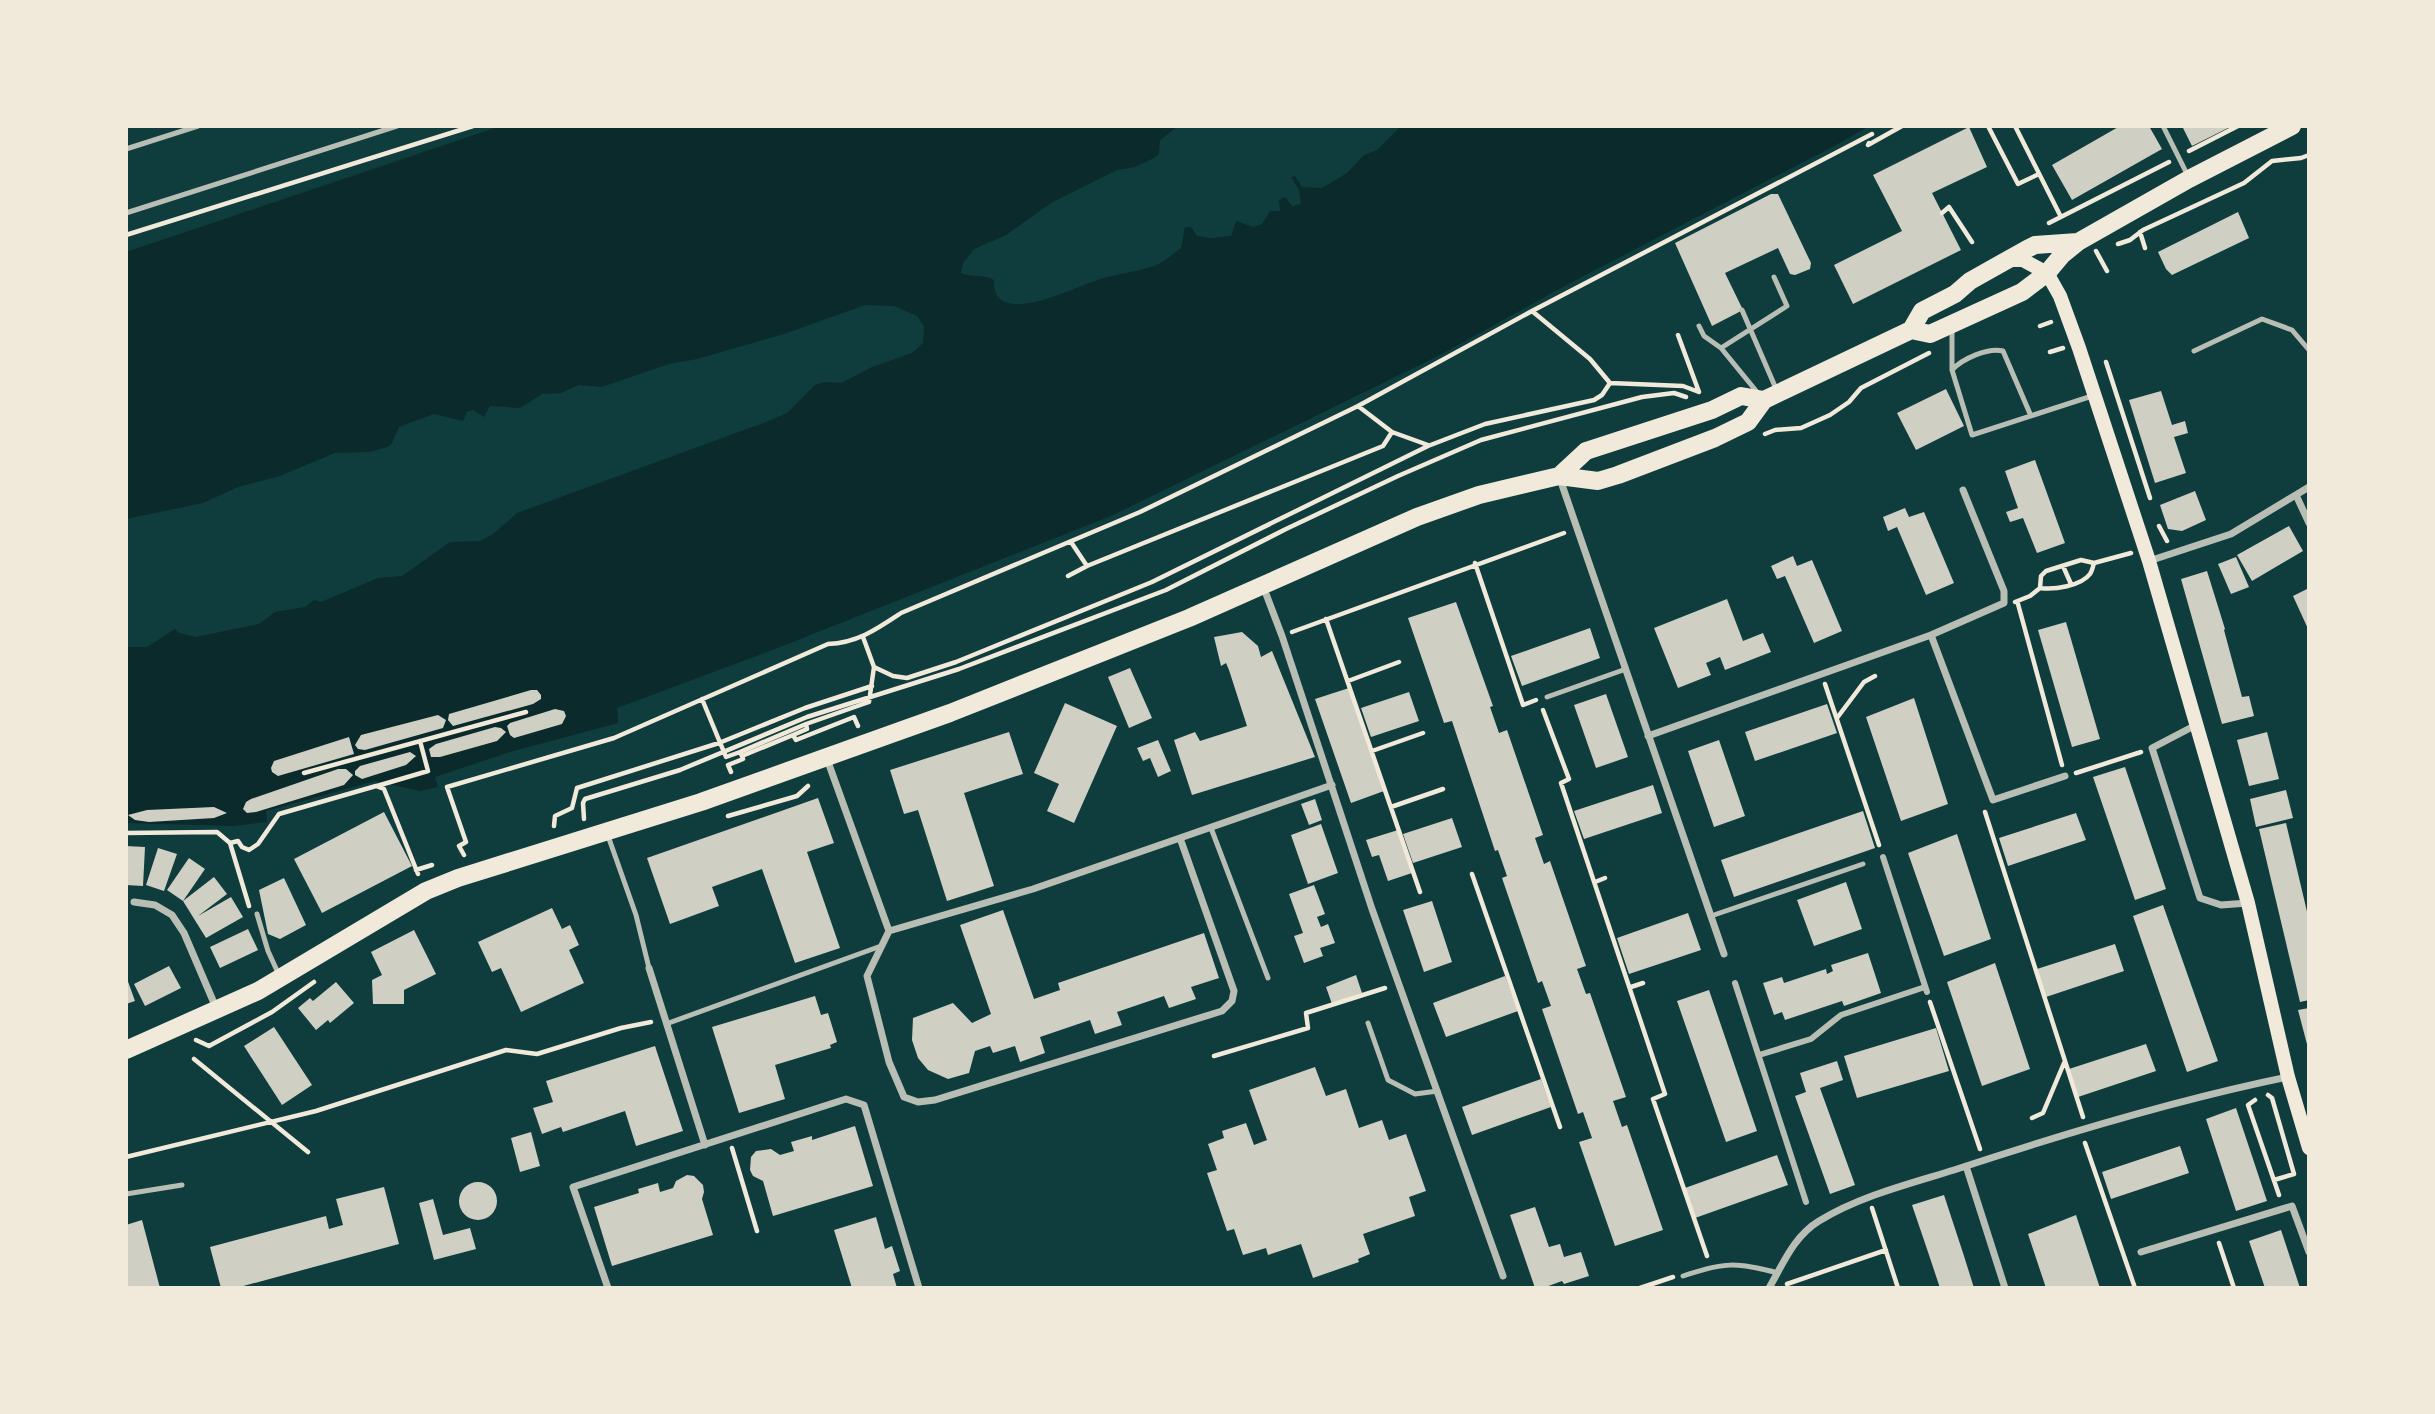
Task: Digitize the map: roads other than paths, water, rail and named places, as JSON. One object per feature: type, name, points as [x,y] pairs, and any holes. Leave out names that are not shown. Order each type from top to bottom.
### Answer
[{"type":"main road","points":[[1911,330],[1930,334],[2022,292],[2047,274],[2055,262],[2082,240],[2189,178],[2292,126]]},
{"type":"main road","points":[[1559,476],[1586,452],[1712,410],[1741,396],[1771,396],[1814,378],[1911,330],[1922,311],[2035,245],[2082,240]]},
{"type":"main road","points":[[2010,260],[2023,260],[2047,274],[2060,296],[2095,395],[2149,561],[2248,904],[2288,1077],[2307,1140]]},
{"type":"main road","points":[[126,1050],[258,991],[426,891],[503,862],[701,802],[1073,666],[1417,517],[1479,495],[1559,476],[1598,481],[1618,475],[1716,438],[1748,422],[1771,396]]},
{"type":"street","points":[[1559,476],[1724,954]]},
{"type":"street","points":[[2149,561],[2231,534],[2309,487]]},
{"type":"street","points":[[1648,736],[1931,635],[2004,603],[2004,591],[1963,490]]},
{"type":"street","points":[[2296,495],[2309,523]]},
{"type":"street","points":[[1262,585],[1503,1276]]},
{"type":"street","points":[[1931,635],[1993,800],[2065,776]]},
{"type":"street","points":[[2196,725],[2151,748],[2200,898],[2221,905],[2248,904]]},
{"type":"street","points":[[827,758],[889,931]]},
{"type":"street","points":[[1180,838],[1234,991],[1232,1001],[1222,1011],[935,1100],[918,1102],[904,1097],[889,1062],[867,976],[889,931],[1033,890],[1180,838],[1211,828],[1332,785]]},
{"type":"street","points":[[1759,1055],[1811,1039],[1841,1015],[1926,989],[1883,857]]},
{"type":"street","points":[[134,902],[155,905],[172,915],[184,933],[218,1010]]},
{"type":"street","points":[[649,968],[705,1145]]},
{"type":"street","points":[[1735,984],[1806,1202]]},
{"type":"street","points":[[1769,1288],[1794,1243],[1819,1221],[1868,1197],[2084,1129],[2288,1077]]},
{"type":"street","points":[[608,1288],[573,1187],[846,1099],[864,1105],[919,1288]]},
{"type":"street","points":[[1966,1166],[2005,1288]]},
{"type":"street","points":[[2141,1252],[2292,1206],[2309,1252]]},
{"type":"lane","points":[[126,149],[198,126]]},
{"type":"lane","points":[[126,213],[397,126]]},
{"type":"lane","points":[[2163,126],[2189,178]]},
{"type":"lane","points":[[1721,348],[1787,306],[1774,277]]},
{"type":"lane","points":[[1742,310],[1771,396]]},
{"type":"lane","points":[[2194,351],[2262,319],[2291,330],[2309,351]]},
{"type":"lane","points":[[1699,326],[1704,336],[1721,348],[1742,377],[1771,396]]},
{"type":"lane","points":[[1947,327],[1952,369],[1972,435],[2095,395]]},
{"type":"lane","points":[[1952,369],[1957,364],[1991,350],[2003,351],[2031,416]]},
{"type":"lane","points":[[1547,697],[1626,669]]},
{"type":"lane","points":[[1211,828],[1268,978]]},
{"type":"lane","points":[[606,831],[636,915],[649,968]]},
{"type":"lane","points":[[1711,916],[1863,864]]},
{"type":"lane","points":[[257,914],[268,951],[281,978]]},
{"type":"lane","points":[[665,1021],[881,946]]},
{"type":"lane","points":[[1368,1023],[1388,1080],[1415,1094],[1438,1091]]},
{"type":"lane","points":[[126,1195],[182,1185]]},
{"type":"lane","points":[[1683,1276],[1710,1266],[1744,1264],[1778,1273]]},
{"type":"water","points":[[501,126],[1178,126],[1160,140],[1159,154],[1154,158],[1135,167],[1117,170],[1051,203],[1006,235],[974,249],[963,263],[961,273],[994,280],[997,295],[1005,302],[1019,304],[1053,297],[1102,279],[1157,265],[1181,248],[1185,227],[1191,227],[1197,236],[1211,238],[1231,236],[1236,221],[1253,227],[1262,224],[1270,211],[1280,211],[1279,200],[1285,197],[1292,206],[1301,204],[1299,190],[1291,177],[1295,176],[1302,187],[1322,188],[1347,173],[1364,155],[1377,150],[1401,126],[1869,126],[1572,282],[1440,355],[1111,516],[770,651],[617,708],[618,723],[510,752],[435,777],[438,787],[420,791],[375,781],[266,811],[267,822],[234,826],[126,823],[126,647],[147,647],[175,629],[179,633],[196,637],[259,624],[275,612],[305,607],[314,600],[321,602],[378,578],[402,576],[450,542],[480,541],[493,534],[517,513],[766,422],[787,413],[815,385],[824,382],[841,383],[872,367],[912,353],[923,343],[924,326],[917,316],[894,306],[865,305],[784,334],[697,359],[669,364],[602,387],[579,385],[561,393],[542,394],[520,408],[490,406],[484,417],[473,410],[467,412],[463,421],[434,414],[399,427],[391,445],[387,447],[370,452],[335,453],[280,476],[238,487],[203,503],[126,519],[126,252]]}]
